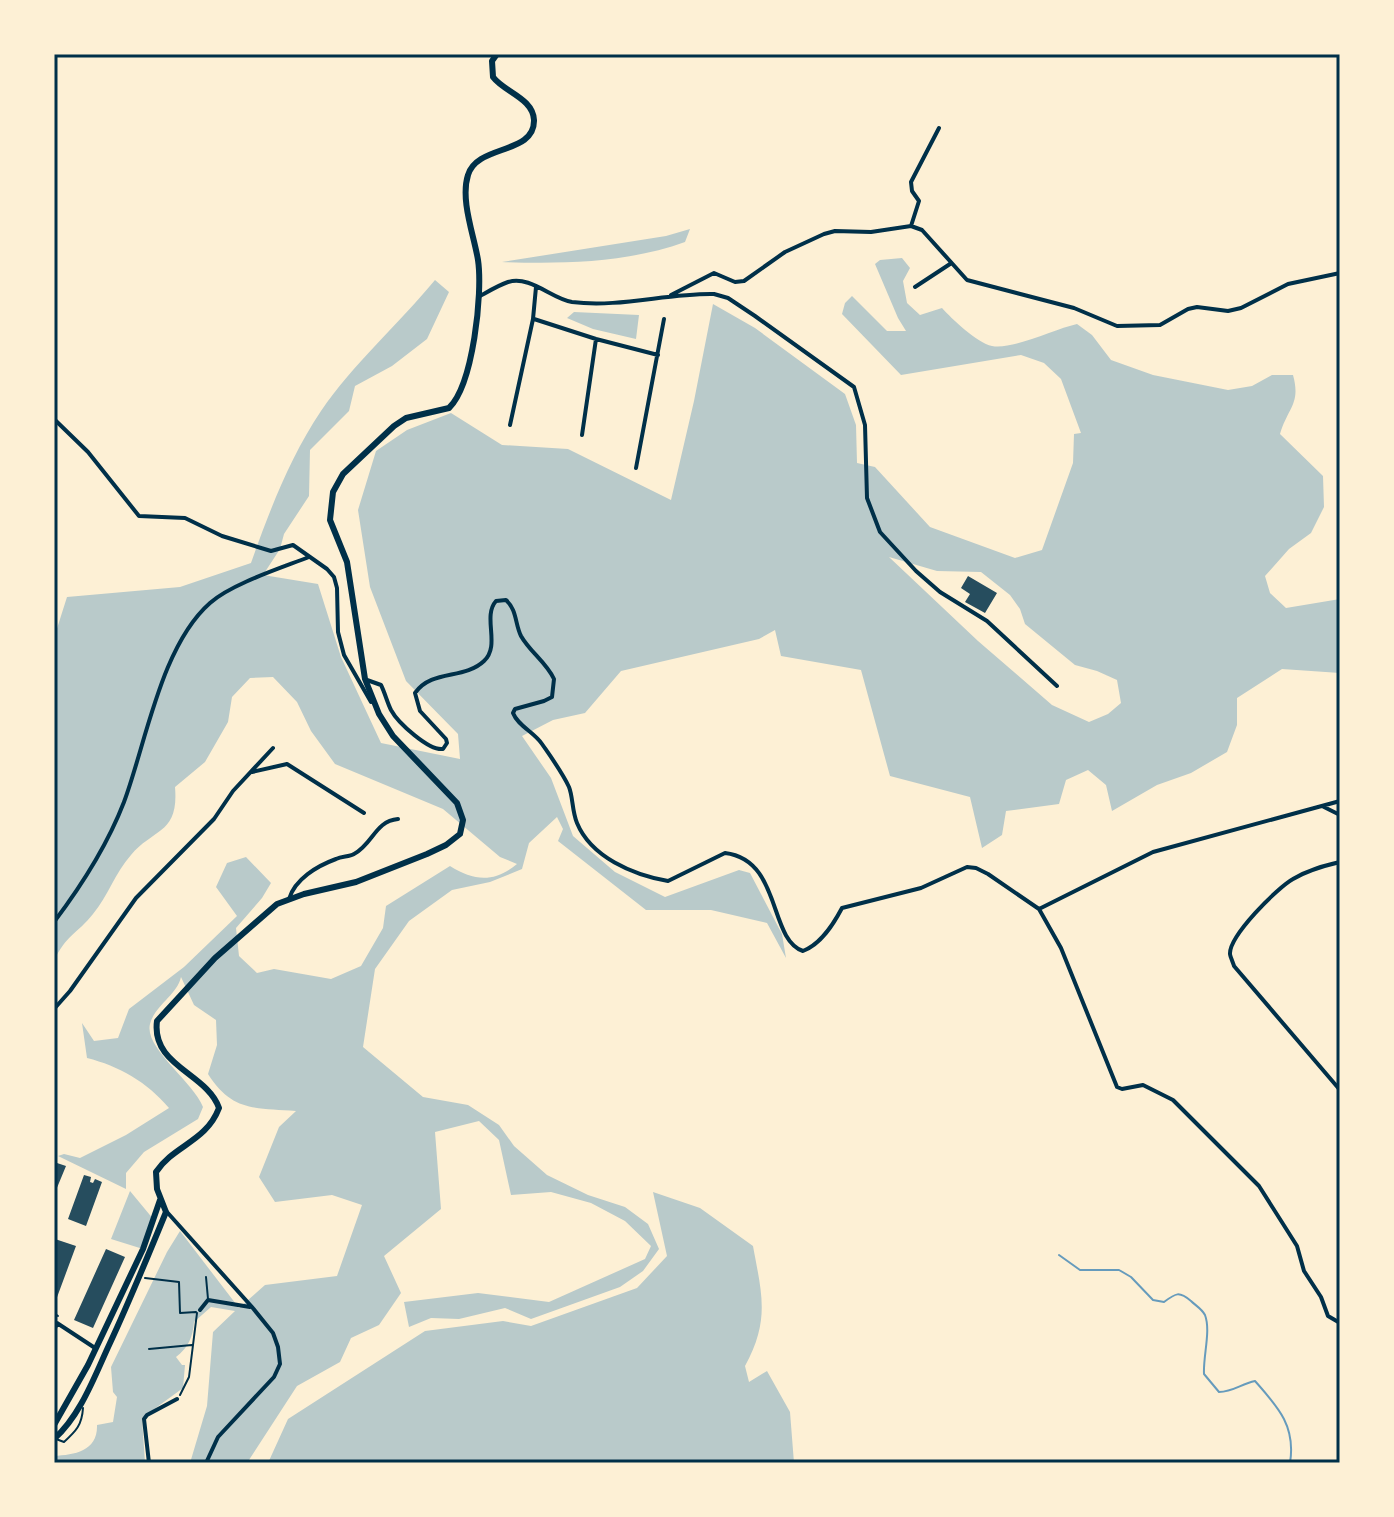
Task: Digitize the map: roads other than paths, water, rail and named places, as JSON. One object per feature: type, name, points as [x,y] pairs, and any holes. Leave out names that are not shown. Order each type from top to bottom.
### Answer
[{"type":"main road","points":[[54,1439],[63,1431],[83,1400],[166,1212],[157,1189],[156,1172],[169,1158],[208,1130],[219,1108],[212,1094],[183,1072],[163,1049],[156,1031],[157,1021],[215,958],[266,911],[289,899],[356,882],[427,854],[460,834],[463,820],[457,803],[393,736],[379,714],[365,679],[347,562],[330,520],[333,492],[343,474],[394,426],[406,418],[449,408],[462,389],[480,296],[479,263],[466,196],[468,173],[472,165],[486,156],[522,142],[529,135],[534,117],[526,102],[493,77],[492,61],[497,54]]},
{"type":"main road","points":[[54,1425],[74,1392],[143,1249],[160,1200]]},
{"type":"street","points":[[911,226],[919,201],[912,191],[911,182],[939,128]]},
{"type":"street","points":[[667,297],[714,273],[735,282],[744,281],[785,252],[835,231],[871,232],[911,226],[922,230],[967,280],[1074,308],[1117,326],[1160,325],[1197,307],[1228,311],[1241,308],[1288,284],[1340,273]]},
{"type":"street","points":[[915,287],[951,264]]},
{"type":"street","points":[[480,296],[514,281],[567,301],[583,303],[623,303],[699,294],[728,298],[854,387],[865,425],[867,498],[880,532],[940,592],[987,621],[1057,686]]},
{"type":"street","points":[[510,425],[533,319],[536,287]]},
{"type":"street","points":[[533,319],[658,355]]},
{"type":"street","points":[[636,468],[664,319]]},
{"type":"street","points":[[582,435],[596,339]]},
{"type":"street","points":[[54,419],[88,452],[139,516],[185,518],[222,536],[271,551],[293,545],[327,569],[334,577],[337,588],[338,632],[344,655],[379,714]]},
{"type":"street","points":[[54,922],[87,876],[111,833],[146,727],[184,632],[217,597],[309,557]]},
{"type":"street","points":[[365,679],[381,685],[390,708],[403,726],[435,749],[443,749],[446,739],[420,711],[415,693],[430,680],[471,669],[485,660],[492,643],[491,608],[496,601],[506,600],[514,609],[523,640],[543,659],[554,679],[552,697],[515,709],[513,713],[542,743],[570,789],[576,820],[584,837],[594,848],[617,863],[668,881],[683,876],[715,856],[736,854],[754,865],[789,940],[798,950],[814,946],[842,908],[921,888],[967,867],[988,874],[1039,909],[1061,948],[1117,1087],[1143,1085],[1173,1100],[1259,1186],[1297,1246],[1304,1271],[1321,1297],[1328,1316],[1340,1323]]},
{"type":"street","points":[[54,1009],[136,898],[214,819],[233,791],[273,748]]},
{"type":"street","points":[[250,773],[287,764],[364,813]]},
{"type":"street","points":[[1039,909],[1153,852],[1340,801]]},
{"type":"street","points":[[1322,806],[1340,815]]},
{"type":"street","points":[[289,899],[293,886],[299,881],[337,858],[357,852],[384,822],[398,819]]},
{"type":"street","points":[[1340,862],[1315,868],[1290,880],[1266,901],[1241,932],[1233,942],[1230,955],[1234,966],[1340,1090]]},
{"type":"street","points":[[166,1212],[252,1307],[273,1333],[278,1347],[280,1364],[274,1377],[218,1437],[206,1463]]},
{"type":"street","points":[[198,1311],[208,1300],[252,1307]]},
{"type":"street","points":[[54,1331],[57,1323],[96,1348]]},
{"type":"street","points":[[149,1463],[144,1419],[177,1399]]},
{"type":"lane","points":[[206,1277],[208,1300]]},
{"type":"lane","points":[[54,1439],[64,1442],[80,1426],[83,1400]]},
{"type":"waterway","points":[[1059,1255],[1080,1270],[1119,1270],[1131,1277],[1153,1300],[1164,1302],[1180,1295],[1200,1309],[1205,1315],[1207,1328],[1204,1374],[1219,1392],[1255,1381],[1278,1409],[1288,1428],[1290,1463]]}]
